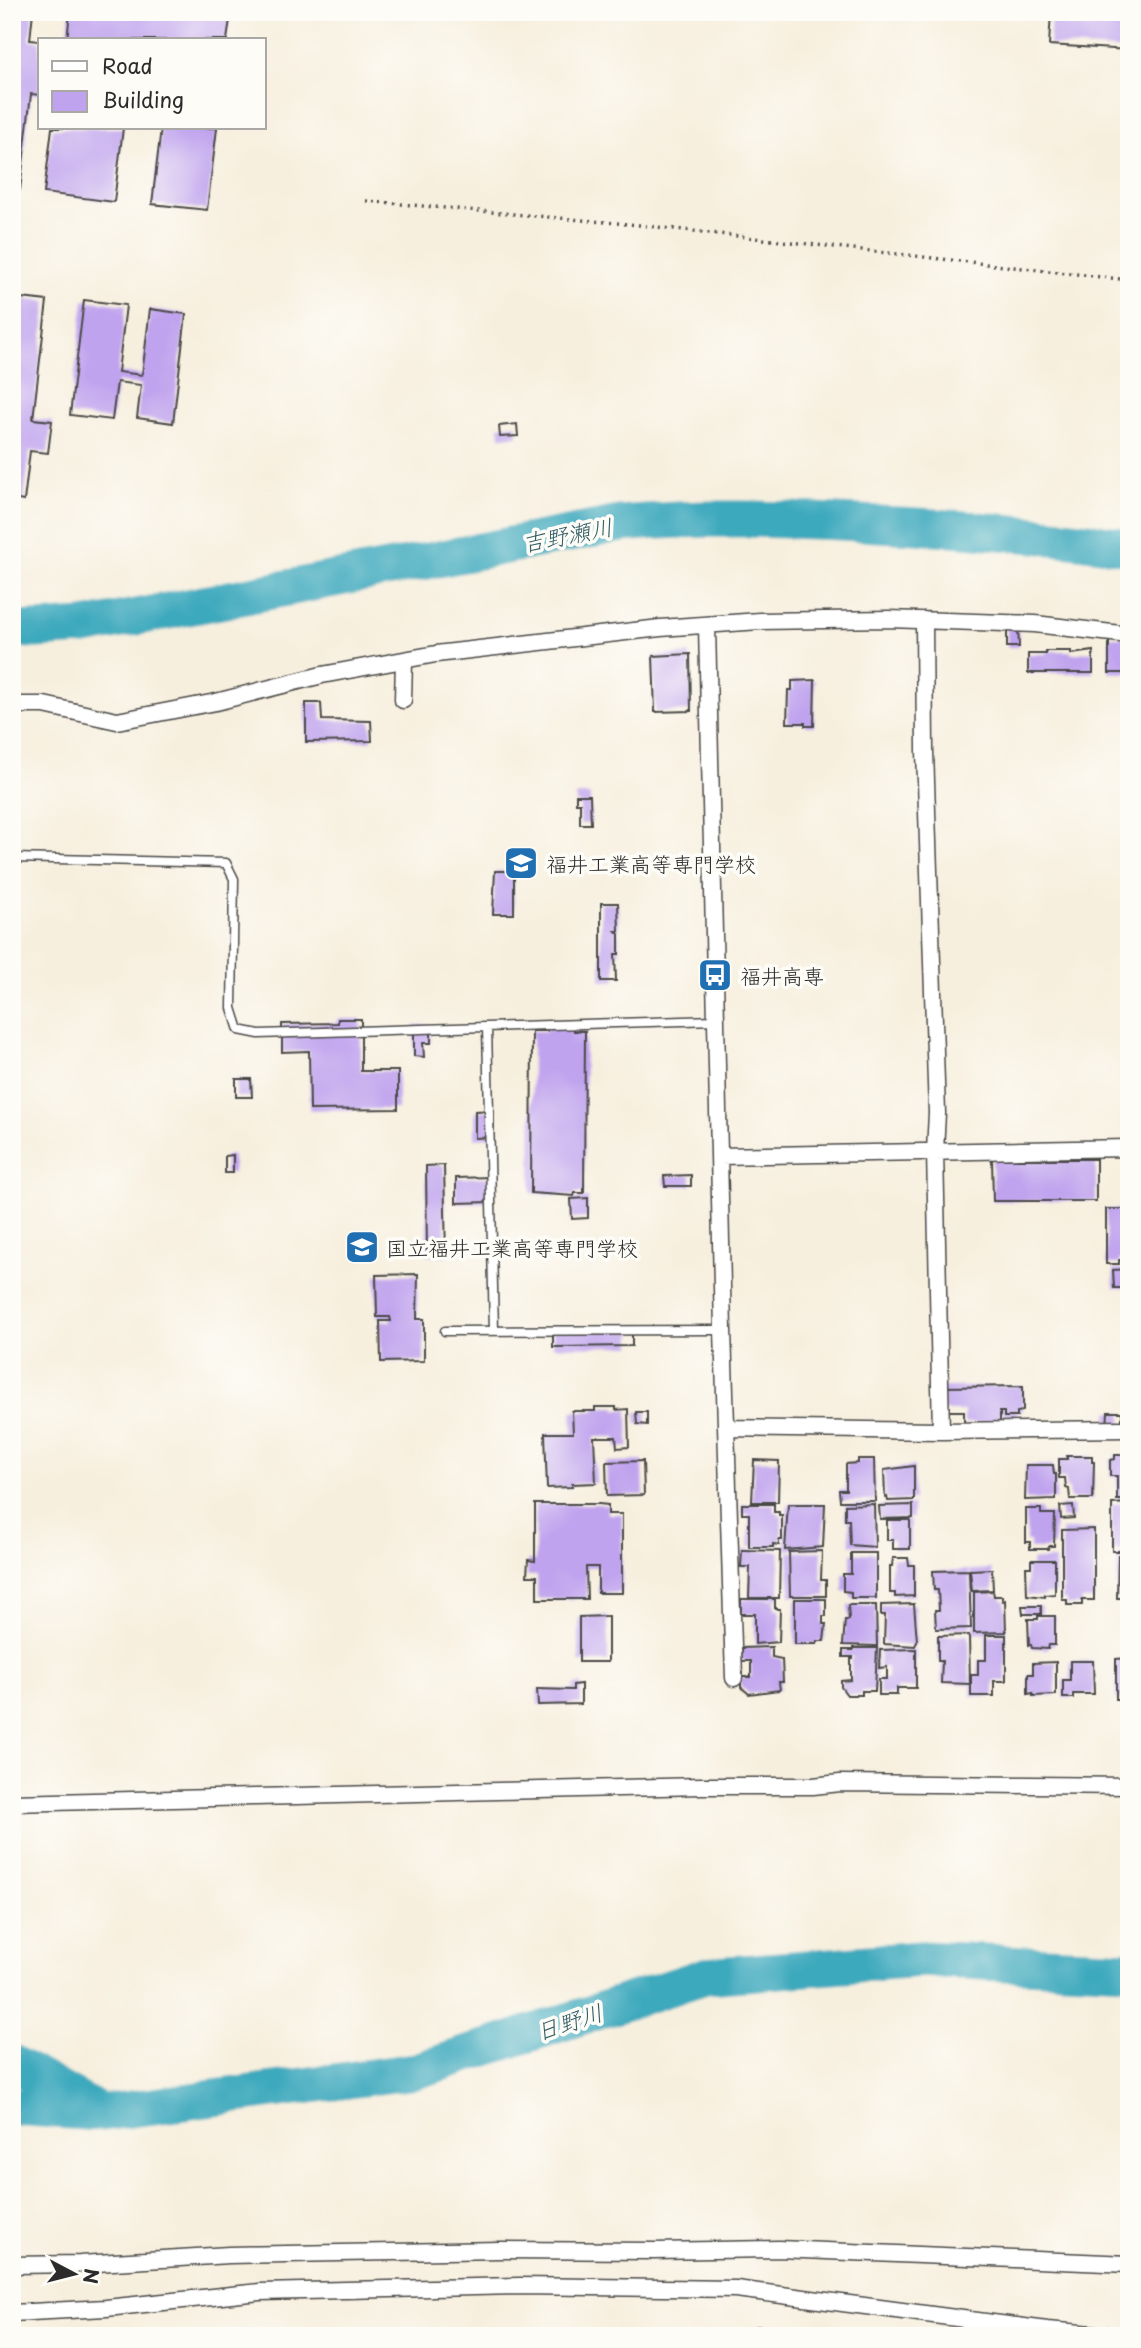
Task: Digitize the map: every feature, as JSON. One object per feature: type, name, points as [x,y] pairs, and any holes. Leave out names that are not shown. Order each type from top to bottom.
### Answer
[{"type":"street","points":[[924,620],[925,751],[937,1113],[935,1151],[941,1432]]},
{"type":"street","points":[[12,705],[44,705],[117,721],[216,702],[321,675],[404,660],[660,628],[760,621],[924,620],[1035,624],[1129,635]]},
{"type":"street","points":[[707,626],[734,1678]]},
{"type":"street","points":[[403,700],[404,660]]},
{"type":"street","points":[[719,1156],[1129,1148]]},
{"type":"street","points":[[726,1428],[941,1432],[1129,1429]]},
{"type":"street","points":[[12,1803],[701,1786],[813,1786],[840,1783],[1129,1786]]},
{"type":"street","points":[[12,2265],[80,2264],[229,2255],[779,2249],[1129,2264]]},
{"type":"street","points":[[12,2312],[106,2308],[260,2292],[519,2286],[736,2289],[1046,2330],[1116,2336]]},
{"type":"lane","points":[[12,858],[226,863],[234,879],[232,1008],[239,1030],[259,1034],[716,1020]]},
{"type":"lane","points":[[487,1027],[494,1331]]},
{"type":"lane","points":[[445,1331],[723,1330]]},
{"type":"path","points":[[366,201],[639,225],[1129,280]]},
{"type":"building","points":[[12,12],[33,12],[30,40],[38,41],[38,95],[31,94],[20,190],[12,189]]},
{"type":"building","points":[[70,12],[231,12],[227,38],[67,38]]},
{"type":"building","points":[[1051,12],[1129,12],[1129,50],[1049,45]]},
{"type":"building","points":[[52,130],[123,130],[114,202],[44,193]]},
{"type":"building","points":[[161,130],[217,130],[207,210],[152,204]]},
{"type":"building","points":[[12,297],[47,301],[33,419],[52,421],[48,453],[30,451],[24,501],[12,499]]},
{"type":"building","points":[[84,300],[126,305],[118,372],[142,375],[150,309],[186,314],[173,423],[137,418],[141,385],[117,382],[112,420],[70,415]]},
{"type":"building","points":[[517,424],[518,436],[500,437],[499,426]]},
{"type":"building","points":[[1007,626],[1018,626],[1019,647],[1007,647]]},
{"type":"building","points":[[1109,637],[1129,637],[1129,673],[1109,673]]},
{"type":"building","points":[[1046,651],[1071,651],[1071,654],[1093,651],[1093,673],[1028,673],[1028,654],[1046,654]]},
{"type":"building","points":[[690,654],[691,711],[655,712],[653,656]]},
{"type":"building","points":[[815,680],[814,726],[787,723],[788,690],[792,690],[792,681]]},
{"type":"building","points":[[306,703],[321,703],[322,720],[371,721],[372,741],[306,742]]},
{"type":"building","points":[[576,795],[590,795],[591,824],[580,824],[580,803],[576,803]]},
{"type":"building","points":[[495,871],[514,871],[514,914],[493,914]]},
{"type":"building","points":[[601,903],[618,903],[619,931],[616,931],[619,934],[619,954],[615,954],[616,981],[601,981]]},
{"type":"building","points":[[338,1019],[361,1019],[361,1071],[398,1071],[398,1109],[310,1110],[309,1051],[282,1052],[282,1024],[338,1023]]},
{"type":"building","points":[[414,1025],[431,1025],[431,1043],[423,1043],[424,1057],[414,1056]]},
{"type":"building","points":[[547,1026],[574,1026],[574,1031],[585,1031],[584,1193],[575,1193],[574,1196],[531,1193],[532,1031],[547,1031]]},
{"type":"building","points":[[236,1079],[251,1079],[252,1097],[236,1097]]},
{"type":"building","points":[[494,1110],[494,1137],[475,1138],[475,1111]]},
{"type":"building","points":[[233,1155],[233,1173],[225,1173],[225,1156]]},
{"type":"building","points":[[992,1159],[1096,1159],[1096,1201],[993,1201]]},
{"type":"building","points":[[444,1165],[446,1256],[427,1256],[426,1166]]},
{"type":"building","points":[[691,1175],[691,1186],[665,1186],[664,1176]]},
{"type":"building","points":[[491,1177],[491,1202],[456,1203],[456,1178]]},
{"type":"building","points":[[588,1198],[588,1218],[572,1219],[571,1199]]},
{"type":"building","points":[[1106,1209],[1129,1209],[1129,1260],[1119,1260],[1119,1264],[1106,1264]]},
{"type":"building","points":[[1129,1269],[1129,1288],[1114,1288],[1113,1270]]},
{"type":"building","points":[[418,1274],[417,1319],[424,1319],[424,1361],[381,1362],[380,1321],[391,1321],[390,1317],[377,1317],[376,1275]]},
{"type":"building","points":[[632,1327],[632,1346],[553,1347],[553,1328]]},
{"type":"building","points":[[1023,1386],[1023,1411],[1017,1412],[1017,1417],[1004,1417],[1004,1412],[1000,1412],[1000,1423],[964,1423],[964,1411],[942,1411],[942,1387]]},
{"type":"building","points":[[595,1407],[628,1409],[629,1447],[617,1448],[616,1437],[594,1437],[596,1483],[547,1488],[545,1433],[573,1433],[572,1411],[595,1411]]},
{"type":"building","points":[[636,1412],[647,1412],[647,1425],[637,1424]]},
{"type":"building","points":[[1108,1412],[1122,1412],[1122,1429],[1107,1428]]},
{"type":"building","points":[[1115,1455],[1129,1455],[1129,1500],[1117,1500],[1117,1476],[1110,1476],[1110,1460],[1115,1459]]},
{"type":"building","points":[[1067,1456],[1092,1456],[1093,1499],[1070,1499],[1065,1478],[1059,1478],[1059,1459],[1067,1459]]},
{"type":"building","points":[[858,1459],[874,1459],[875,1501],[840,1501],[839,1490],[846,1490],[846,1464],[858,1463]]},
{"type":"building","points":[[754,1460],[779,1461],[778,1502],[752,1502]]},
{"type":"building","points":[[643,1461],[644,1495],[607,1496],[606,1462]]},
{"type":"building","points":[[1026,1465],[1053,1465],[1056,1474],[1056,1499],[1025,1500]]},
{"type":"building","points":[[914,1466],[914,1500],[888,1501],[887,1497],[885,1498],[884,1470]]},
{"type":"building","points":[[1129,1503],[1129,1551],[1112,1551],[1112,1504]]},
{"type":"building","points":[[535,1504],[608,1505],[608,1514],[622,1514],[622,1593],[598,1593],[598,1567],[586,1567],[587,1599],[537,1599],[537,1576],[527,1576],[528,1560],[535,1561]]},
{"type":"building","points":[[742,1504],[774,1504],[774,1512],[782,1515],[782,1540],[779,1540],[779,1545],[749,1547],[749,1514],[742,1514]]},
{"type":"building","points":[[788,1504],[825,1504],[823,1547],[785,1550]]},
{"type":"building","points":[[874,1504],[875,1547],[850,1545],[849,1520],[845,1520],[845,1505]]},
{"type":"building","points":[[913,1505],[913,1518],[880,1519],[879,1506]]},
{"type":"building","points":[[1073,1505],[1074,1518],[1061,1519],[1060,1506]]},
{"type":"building","points":[[1026,1509],[1041,1509],[1041,1514],[1055,1514],[1054,1546],[1049,1546],[1048,1549],[1030,1549],[1030,1542],[1026,1542]]},
{"type":"building","points":[[887,1520],[910,1520],[910,1549],[893,1549],[893,1540],[887,1540]]},
{"type":"building","points":[[1094,1529],[1094,1600],[1082,1600],[1082,1605],[1067,1605],[1067,1600],[1062,1600],[1062,1530]]},
{"type":"building","points":[[742,1550],[780,1551],[779,1598],[749,1598],[750,1567],[741,1567]]},
{"type":"building","points":[[822,1551],[821,1580],[826,1580],[826,1596],[790,1596],[789,1552]]},
{"type":"building","points":[[851,1553],[876,1553],[876,1598],[851,1598],[851,1592],[843,1591],[843,1574],[851,1574]]},
{"type":"building","points":[[1118,1555],[1129,1555],[1129,1598],[1117,1598]]},
{"type":"building","points":[[893,1558],[908,1558],[909,1565],[914,1565],[914,1596],[895,1597],[895,1593],[890,1593],[890,1566]]},
{"type":"building","points":[[1031,1560],[1055,1560],[1055,1594],[1045,1597],[1027,1595],[1026,1567],[1031,1567]]},
{"type":"building","points":[[992,1569],[993,1590],[972,1591],[970,1570]]},
{"type":"building","points":[[969,1570],[971,1628],[936,1629],[938,1590],[934,1590],[933,1571]]},
{"type":"building","points":[[993,1591],[994,1596],[1002,1596],[1002,1601],[1005,1600],[1006,1632],[974,1633],[974,1592]]},
{"type":"building","points":[[741,1599],[775,1599],[775,1609],[780,1609],[779,1642],[755,1644],[755,1614],[741,1614]]},
{"type":"building","points":[[795,1599],[826,1599],[826,1616],[823,1616],[823,1624],[826,1624],[824,1641],[817,1641],[817,1644],[795,1644]]},
{"type":"building","points":[[914,1604],[917,1641],[915,1646],[884,1644],[885,1615],[881,1615],[881,1605]]},
{"type":"building","points":[[848,1605],[876,1605],[877,1646],[843,1645],[845,1620],[849,1620]]},
{"type":"building","points":[[1022,1606],[1041,1606],[1041,1614],[1023,1614]]},
{"type":"building","points":[[608,1616],[608,1662],[579,1662],[579,1617]]},
{"type":"building","points":[[1038,1616],[1055,1616],[1055,1645],[1049,1645],[1048,1649],[1032,1648],[1029,1645],[1028,1619],[1038,1619]]},
{"type":"building","points":[[969,1635],[970,1684],[941,1683],[942,1661],[938,1661],[938,1636]]},
{"type":"building","points":[[986,1635],[1006,1635],[1006,1681],[994,1681],[994,1696],[971,1696],[971,1675],[978,1675],[978,1660],[986,1660]]},
{"type":"building","points":[[772,1647],[772,1657],[782,1659],[783,1682],[779,1682],[780,1690],[749,1694],[741,1687],[741,1677],[751,1677],[751,1661],[742,1661],[742,1648]]},
{"type":"building","points":[[877,1648],[875,1691],[862,1691],[862,1695],[847,1695],[841,1687],[841,1681],[851,1680],[853,1659],[843,1657],[843,1650]]},
{"type":"building","points":[[916,1649],[916,1688],[897,1688],[897,1695],[879,1695],[879,1679],[887,1679],[887,1667],[879,1668],[880,1650]]},
{"type":"building","points":[[1129,1658],[1129,1699],[1116,1699],[1116,1659]]},
{"type":"building","points":[[1070,1661],[1093,1661],[1094,1694],[1073,1694],[1073,1698],[1063,1698],[1063,1680],[1070,1680]]},
{"type":"building","points":[[1056,1662],[1056,1695],[1028,1694],[1028,1674],[1033,1674],[1033,1663]]},
{"type":"building","points":[[581,1684],[581,1704],[538,1705],[537,1689],[573,1690],[573,1685]]},
{"type":"building","points":[[757,2326],[776,2328],[775,2336],[752,2336]]},
{"type":"waterway","name":"吉野瀬川","points":[[12,629],[84,627],[620,524],[650,521],[740,519],[893,525],[1028,534],[1129,547]]},
{"type":"waterway","name":"日野川","points":[[12,2107],[101,2113],[416,2071],[705,1976],[920,1959],[1129,1969]]},
{"type":"waterway","points":[[12,2063],[94,2109]]},
{"type":"place","name":"福井工業高等専門学校","points":[[521,863]]},
{"type":"place","name":"福井高専","points":[[715,975]]},
{"type":"place","name":"国立福井工業高等専門学校","points":[[362,1247]]}]
